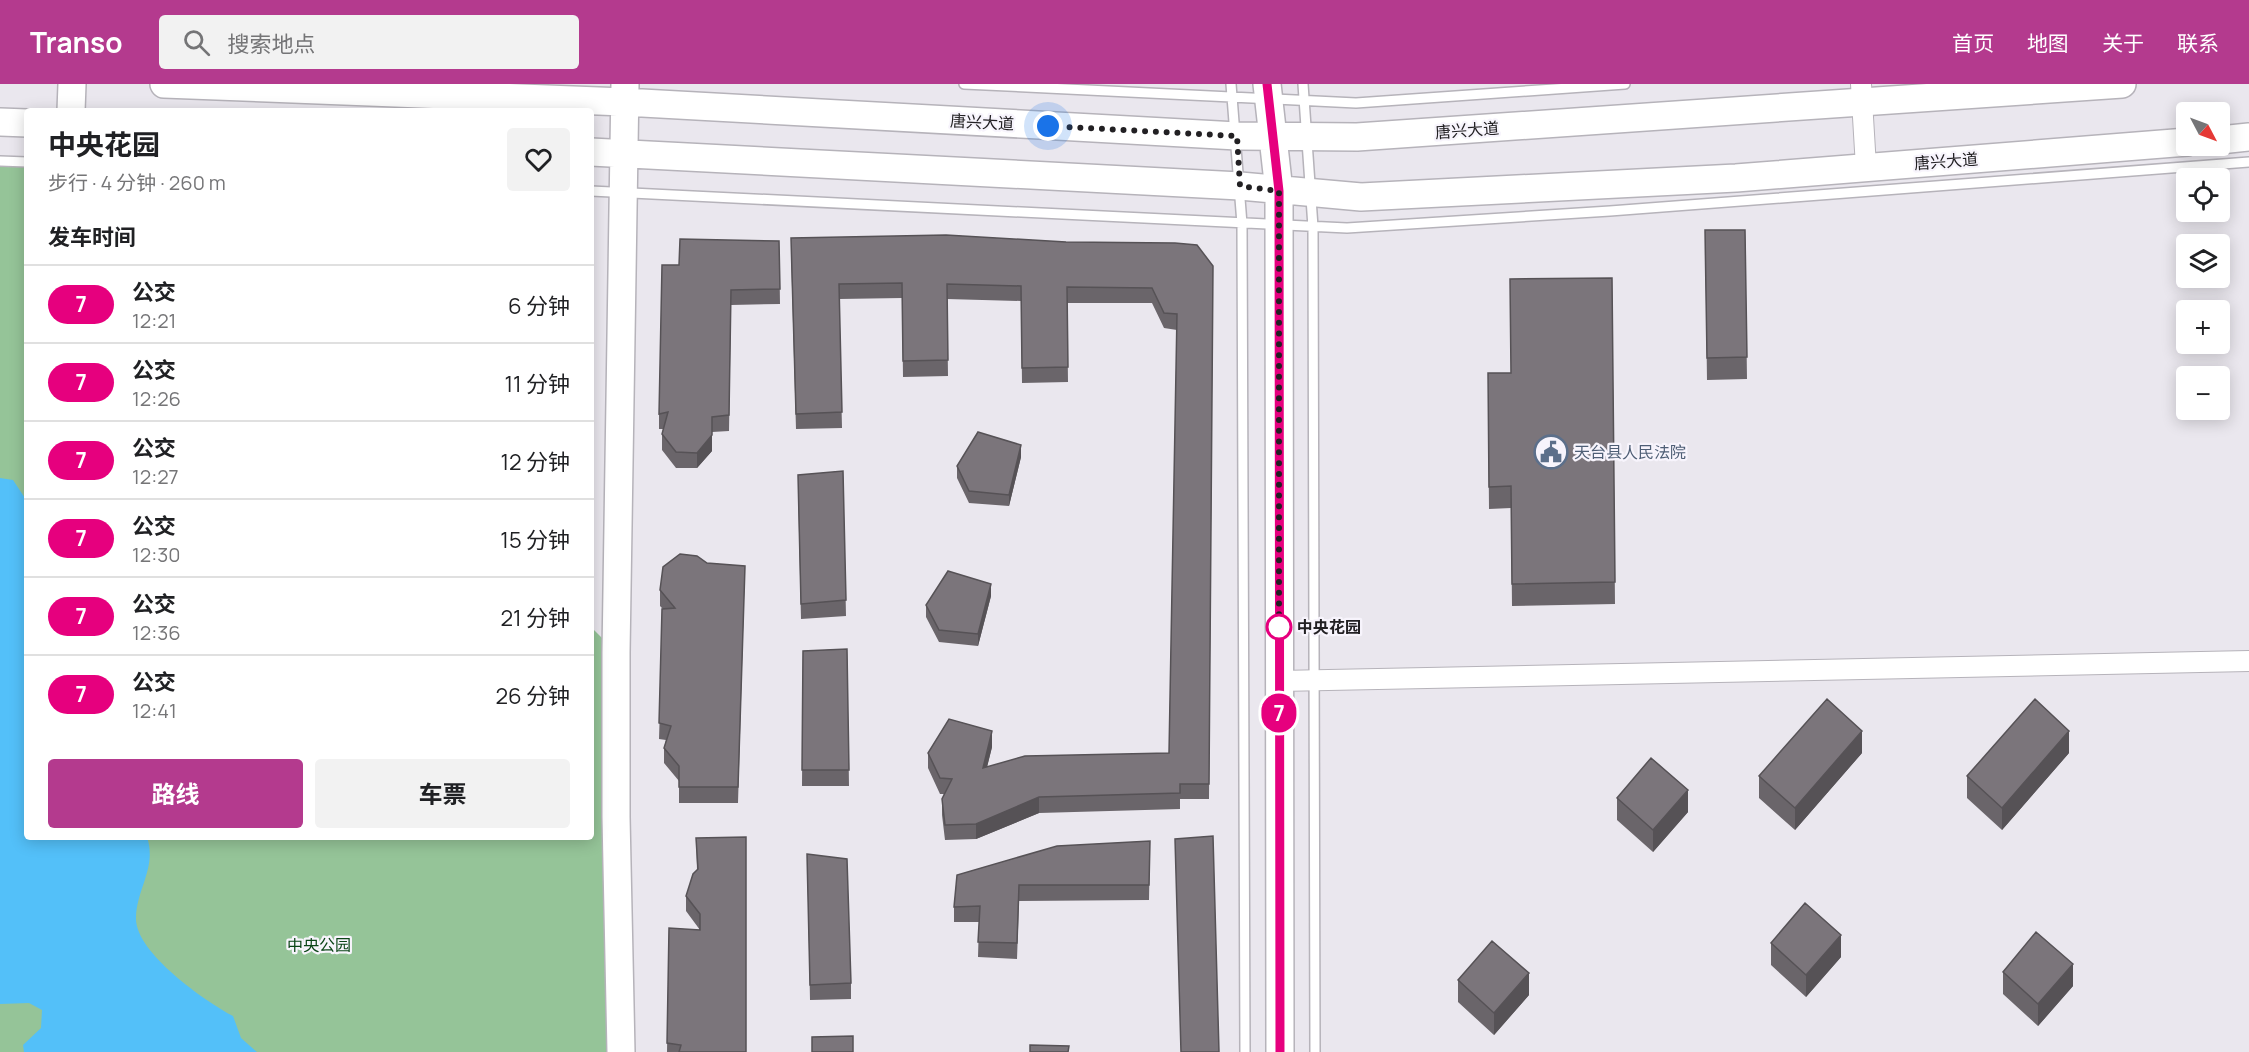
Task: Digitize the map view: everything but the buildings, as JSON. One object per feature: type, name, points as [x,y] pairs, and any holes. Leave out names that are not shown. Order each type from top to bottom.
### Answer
[{"type":"main road","points":[[71,108],[72,84]]},
{"type":"main road","name":"唐兴大道","points":[[164,84],[625,93],[1275,137],[1368,137],[1862,93],[2122,84]]},
{"type":"main road","points":[[1268,91],[1275,137],[1279,191],[1280,1052]]},
{"type":"main road","points":[[621,1052],[616,817],[625,93]]},
{"type":"main road","points":[[0,122],[24,123]]},
{"type":"main road","points":[[2230,139],[2249,137]]},
{"type":"main road","name":"唐兴大道","points":[[594,153],[1240,186],[1361,197],[1736,178],[2176,143]]},
{"type":"street","points":[[1862,93],[1866,167]]},
{"type":"street","points":[[1279,681],[2249,661]]},
{"type":"lane","points":[[964,84],[1233,97],[1268,91],[1305,100],[1356,103],[1625,84]]},
{"type":"lane","points":[[1232,84],[1242,224],[1245,1052]]},
{"type":"lane","points":[[1303,84],[1313,227],[1315,1052]]},
{"type":"lane","points":[[0,161],[24,162]]},
{"type":"lane","points":[[594,191],[1347,228],[1610,211],[2249,162]]},
{"type":"green space","name":"中央公园","points":[[0,164],[24,165],[24,840],[594,840],[594,630],[616,652],[611,1052],[0,1052]]},
{"type":"water","points":[[0,478],[13,480],[24,496],[24,840],[148,840],[150,858],[137,906],[138,931],[158,960],[173,974],[233,1016],[241,1038],[257,1052],[24,1052],[23,1045],[41,1028],[42,1010],[29,1003],[0,1004]]},
{"type":"bus line","name":"7","points":[[1267,84],[1275,137],[1279,191],[1280,1052]]},
{"type":"place","name":"天台县人民法院","points":[[1551,452]]},
{"type":"place","name":"中央花园","points":[[1279,627]]},
{"type":"route","points":[[1048,126],[1237,136],[1240,186],[1279,191],[1279,633],[1279,627]]}]
